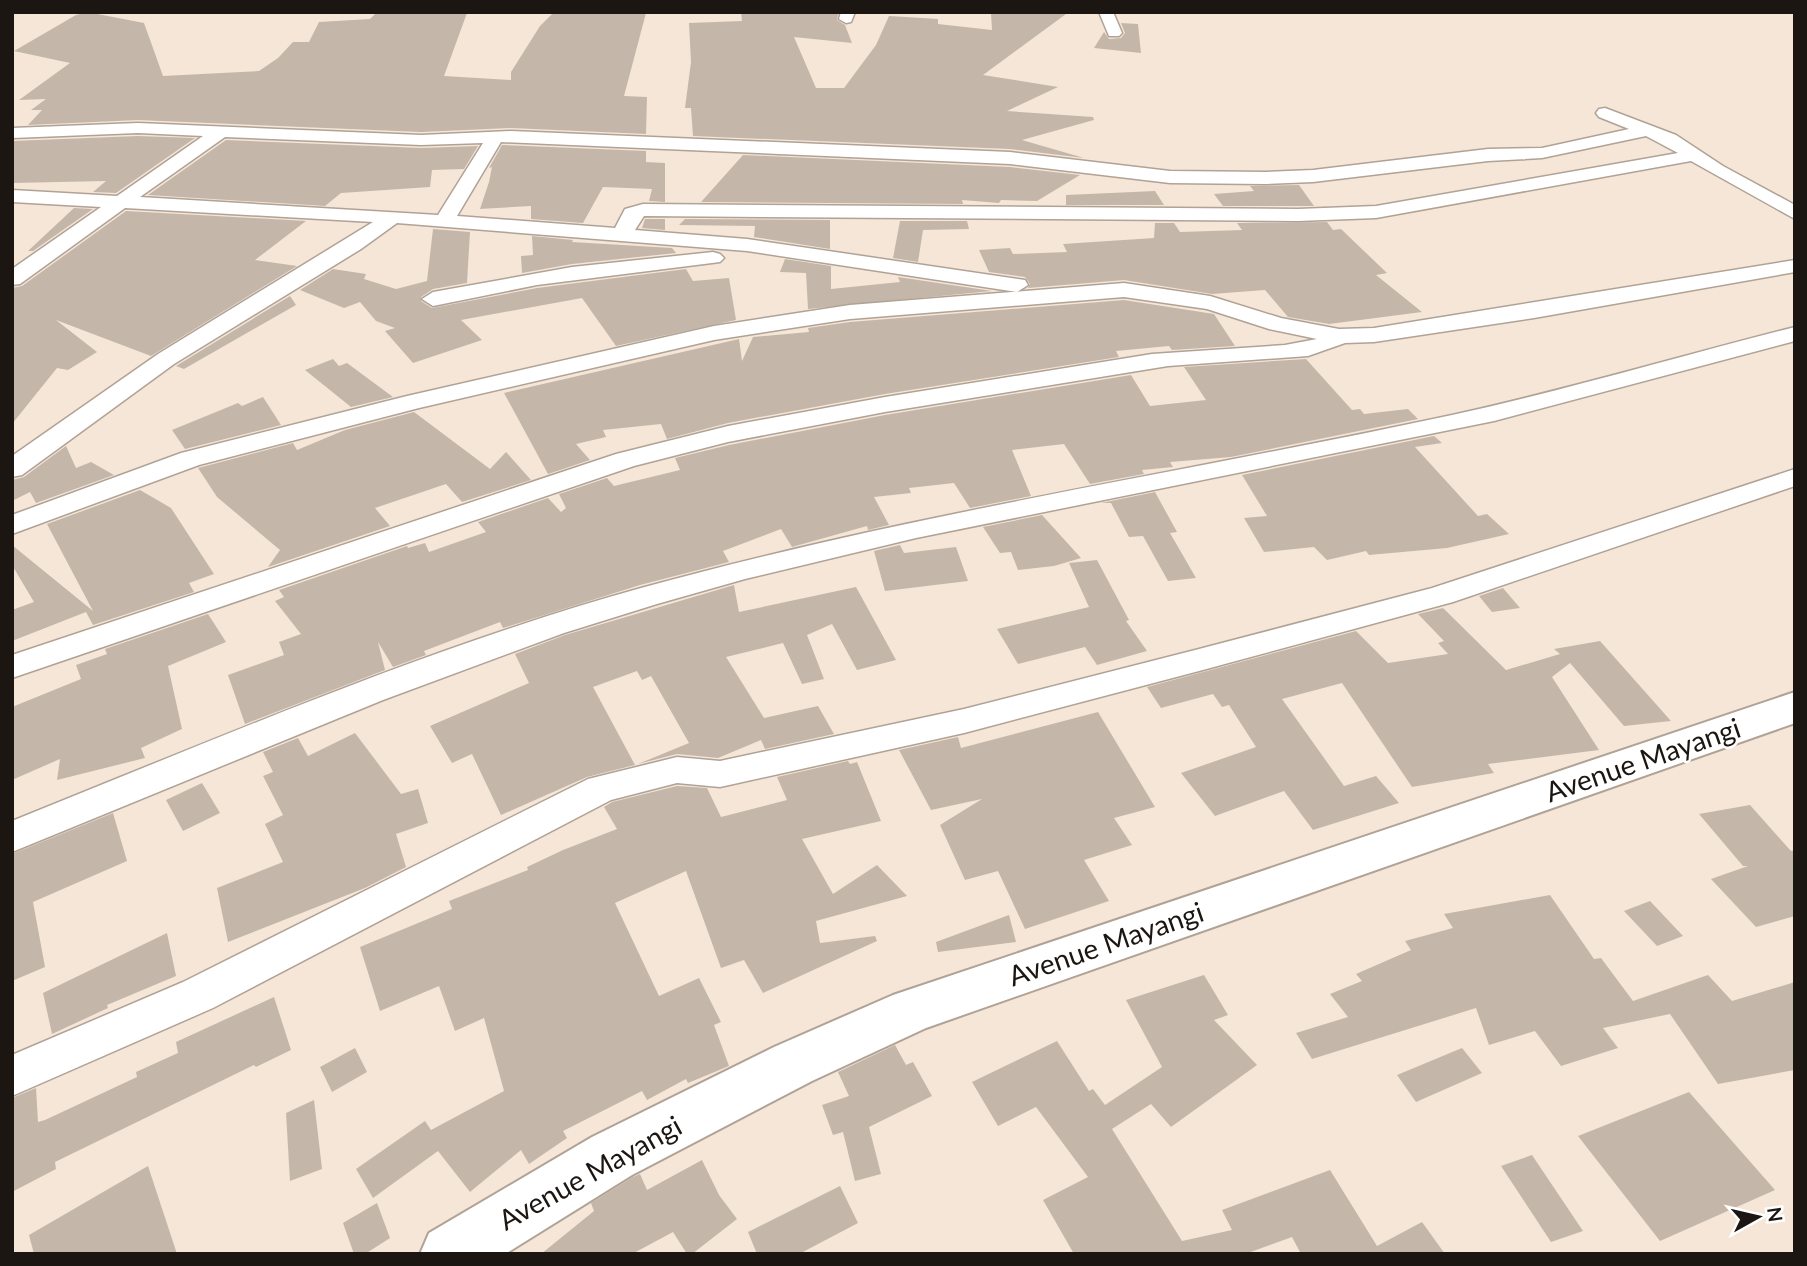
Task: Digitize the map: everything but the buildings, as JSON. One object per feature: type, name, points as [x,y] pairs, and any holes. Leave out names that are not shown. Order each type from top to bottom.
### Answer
[{"type":"street","points":[[1106,12],[1115,33]]},
{"type":"street","points":[[1605,113],[1649,130],[1794,213]]},
{"type":"street","points":[[12,133],[138,128],[421,140],[496,136],[1010,158],[1170,177],[1266,178],[1337,173],[1488,155],[1542,153],[1649,130]]},
{"type":"street","points":[[12,279],[119,200],[220,132]]},
{"type":"street","points":[[445,220],[496,136]]},
{"type":"street","points":[[622,235],[632,213],[643,210],[1298,215],[1376,212],[1695,155]]},
{"type":"street","points":[[12,196],[393,216],[622,235],[795,251],[1067,292]]},
{"type":"street","points":[[12,469],[166,359],[354,245],[393,216]]},
{"type":"street","points":[[433,299],[508,282],[566,273],[795,251]]},
{"type":"street","points":[[12,525],[190,459],[581,362],[714,334],[838,314],[1067,292],[1147,291],[1210,303],[1278,324],[1340,336],[1374,335],[1534,311],[1795,266]]},
{"type":"street","points":[[12,837],[288,724],[548,628],[726,575],[958,520],[1454,422],[1795,334]]},
{"type":"street","points":[[12,667],[625,460],[686,442],[835,411],[1170,359],[1282,352],[1332,344],[1340,336]]},
{"type":"street","points":[[12,1076],[198,995],[601,789],[677,771],[720,774],[964,720],[1173,667],[1442,595],[1795,477]]},
{"type":"street","name":"Avenue Mayangi","points":[[450,1254],[612,1156],[793,1064],[911,1011],[1795,707]]}]
